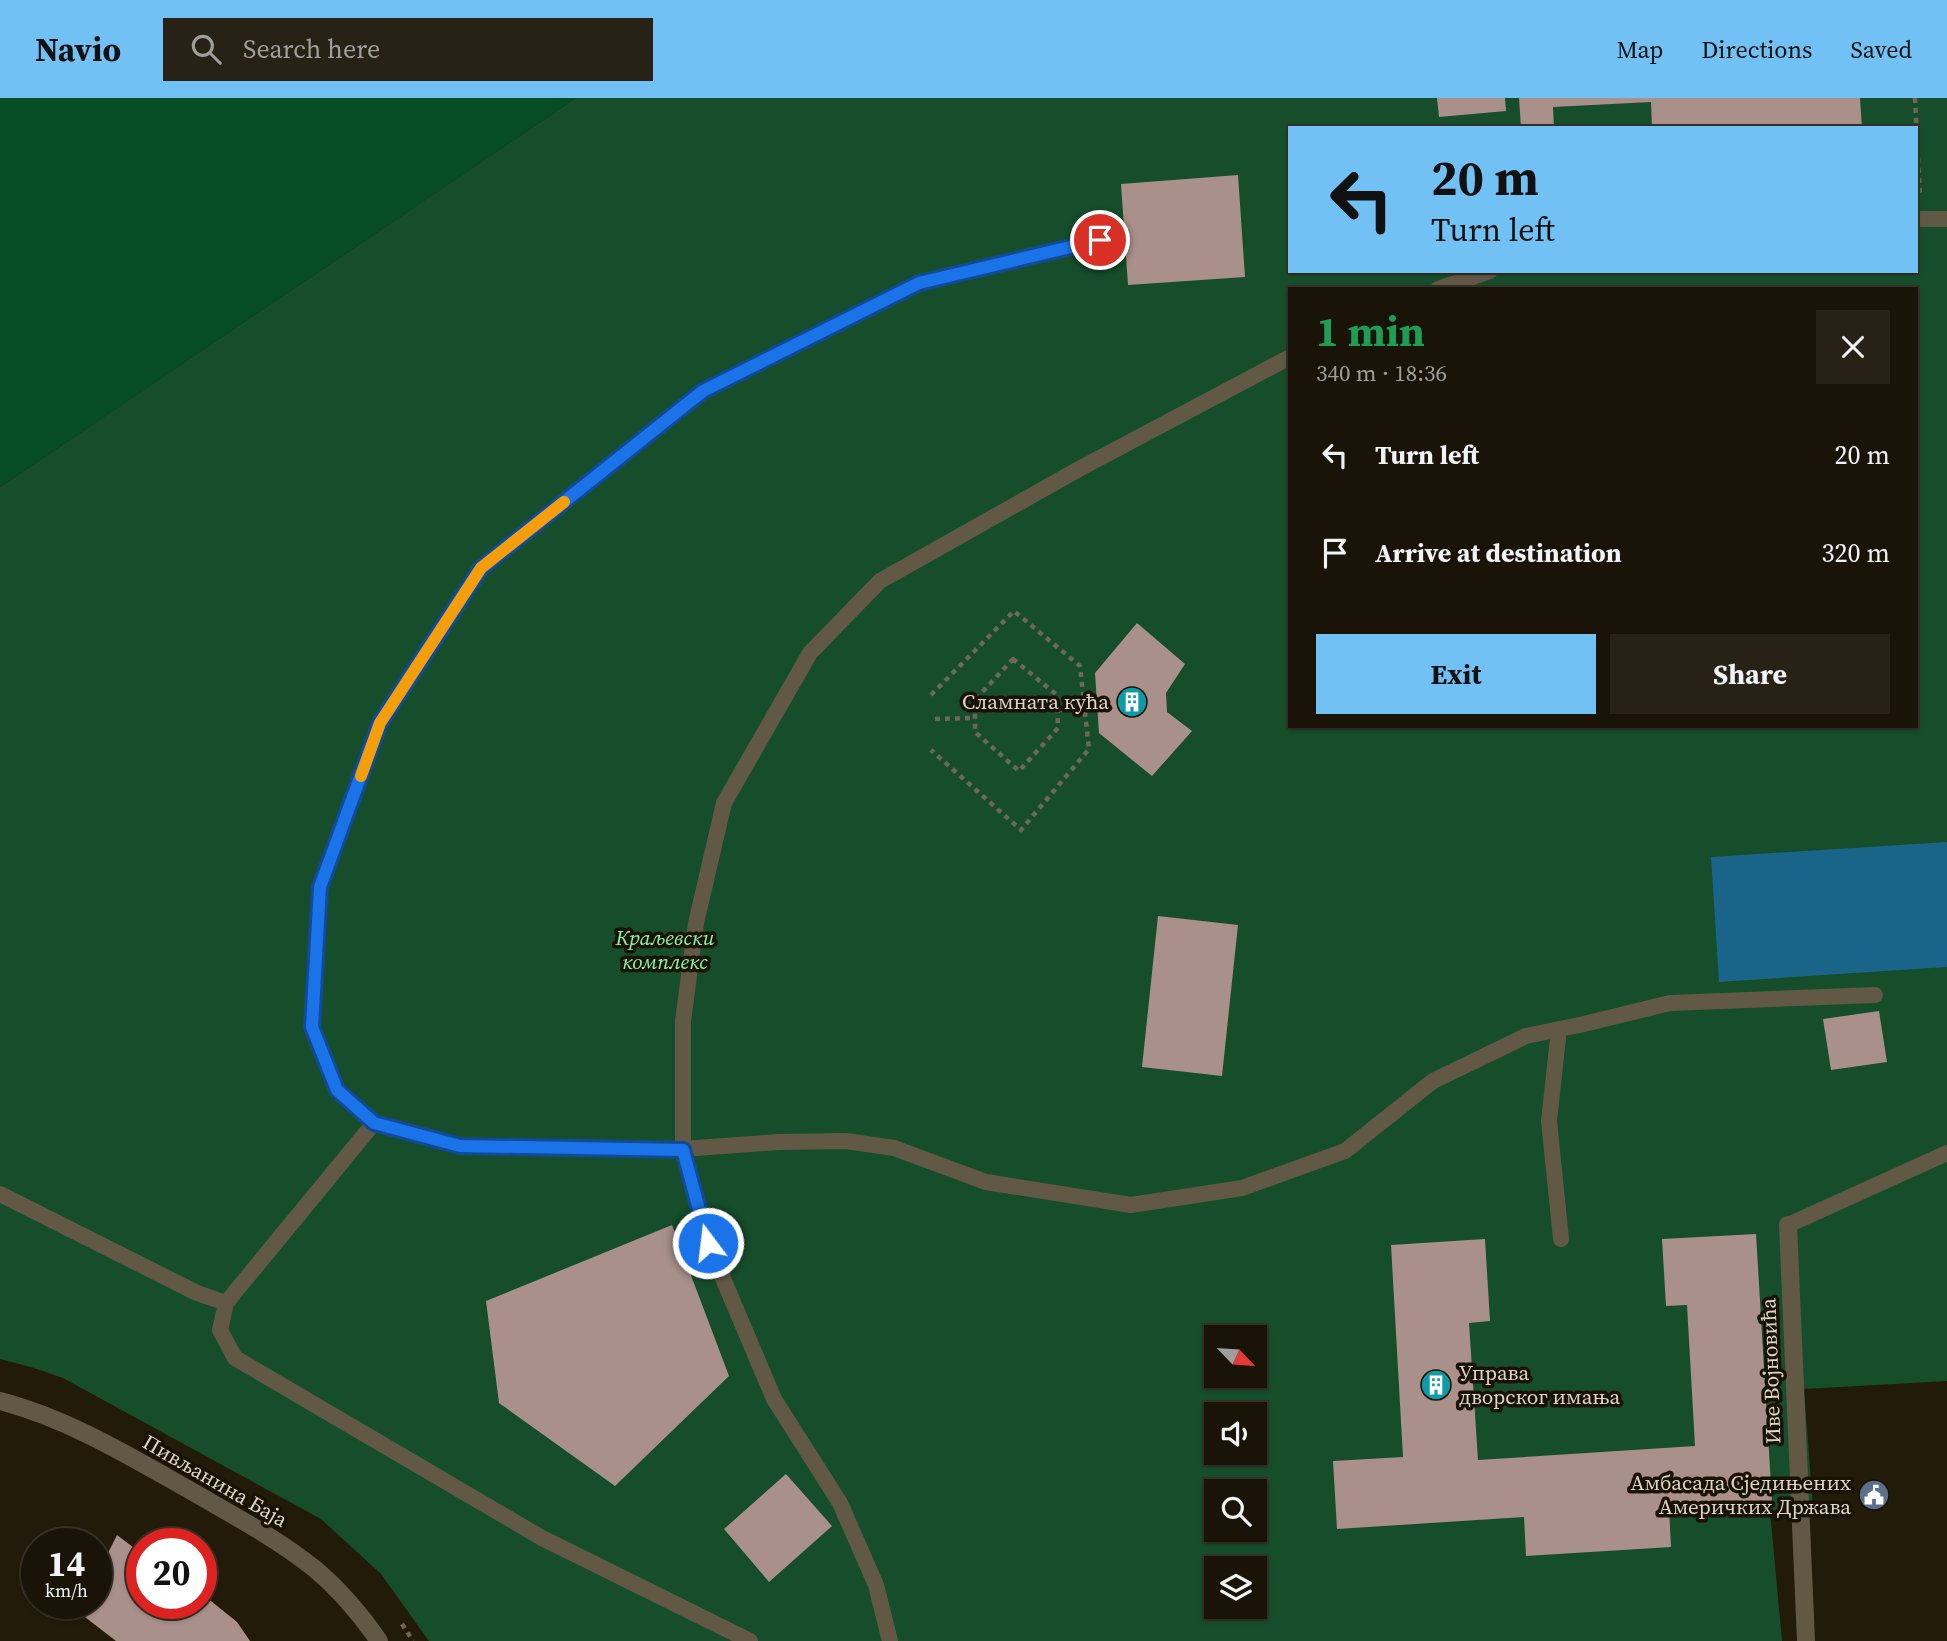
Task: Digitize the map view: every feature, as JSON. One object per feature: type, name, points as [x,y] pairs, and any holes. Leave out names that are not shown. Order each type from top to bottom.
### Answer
[{"type":"street","name":"Иве Војновића","points":[[1788,1225],[1806,1641]]},
{"type":"street","name":"Пивљанина Баја","points":[[0,1401],[62,1422],[149,1467],[274,1540],[318,1572],[358,1612],[379,1641]]},
{"type":"lane","points":[[1919,219],[1947,219]]},
{"type":"lane","points":[[1100,240],[919,283],[703,391],[481,568],[380,723],[320,887],[312,1027],[337,1090],[374,1123],[460,1146],[683,1150],[778,1142],[846,1141],[894,1149],[986,1182],[1131,1205],[1242,1188],[1345,1150],[1433,1081],[1526,1036],[1670,1003],[1875,995]]},
{"type":"lane","points":[[1444,287],[1484,273]]},
{"type":"lane","points":[[890,1641],[876,1585],[840,1503],[774,1399],[708,1243],[683,1150],[683,1021],[696,923],[724,803],[810,653],[880,581],[1079,469],[1288,358]]},
{"type":"lane","points":[[1559,1029],[1549,1121],[1561,1239]]},
{"type":"lane","points":[[374,1123],[226,1303],[220,1330],[235,1358],[542,1538],[750,1641]]},
{"type":"lane","points":[[1788,1225],[1947,1153]]},
{"type":"lane","points":[[0,1194],[197,1293],[226,1303]]},
{"type":"path","points":[[1915,98],[1916,126]]},
{"type":"path","points":[[1918,189],[1919,219]]},
{"type":"path","points":[[931,695],[1014,611],[1080,666],[1089,749],[1021,830],[931,750]]},
{"type":"path","points":[[1013,659],[1057,695],[1058,728],[1019,771],[975,732],[973,718],[975,700],[1013,659]]},
{"type":"path","points":[[1058,710],[1085,708]]},
{"type":"path","points":[[934,719],[973,718]]},
{"type":"green space","points":[[0,98],[576,98],[0,487]]},
{"type":"green space","name":"Краљевски комплекс","points":[[576,98],[1947,98],[1947,1381],[1804,1389],[1813,1507],[1770,1511],[1782,1641],[429,1641],[381,1574],[321,1519],[63,1378],[0,1359],[0,487]]},
{"type":"water","points":[[1947,842],[1947,967],[1719,982],[1711,857]]},
{"type":"building","points":[[1437,98],[1505,98],[1506,111],[1439,117]]},
{"type":"building","points":[[1519,98],[1860,98],[1862,126],[1652,126],[1651,102],[1553,107],[1554,126],[1521,126]]},
{"type":"building","points":[[1238,175],[1245,277],[1128,285],[1121,184]]},
{"type":"building","name":"Сламната кућа","points":[[1137,623],[1185,664],[1166,693],[1167,712],[1192,731],[1152,776],[1099,733],[1095,673]]},
{"type":"building","points":[[1158,916],[1238,925],[1222,1076],[1142,1067]]},
{"type":"building","points":[[1879,1011],[1887,1062],[1831,1070],[1823,1019]]},
{"type":"building","points":[[672,1225],[729,1376],[615,1486],[499,1403],[486,1301]]},
{"type":"building","name":"Управа дворског имања","points":[[1756,1234],[1772,1502],[1669,1508],[1671,1547],[1526,1556],[1524,1517],[1337,1529],[1333,1461],[1403,1457],[1391,1245],[1485,1239],[1490,1321],[1469,1323],[1478,1460],[1695,1446],[1687,1305],[1666,1306],[1662,1239]]},
{"type":"building","points":[[786,1474],[832,1526],[769,1582],[724,1529]]},
{"type":"building","points":[[117,1535],[126,1542],[126,1619],[217,1619],[217,1606],[237,1622],[250,1641],[116,1641],[87,1619],[112,1619],[112,1545]]},
{"type":"slow traffic","points":[[361,776],[380,723],[481,568],[564,502]]},
{"type":"place","name":"Сламната кућа","points":[[1132,702]]},
{"type":"place","name":"Управа дворског имања","points":[[1436,1385]]},
{"type":"place","name":"Амбасада Сједињених Америчких Држава","points":[[1874,1495]]},
{"type":"route","points":[[708,1243],[683,1150],[460,1146],[374,1123],[337,1090],[312,1027],[320,887],[380,723],[481,568],[703,391],[919,283],[1100,240]]}]
